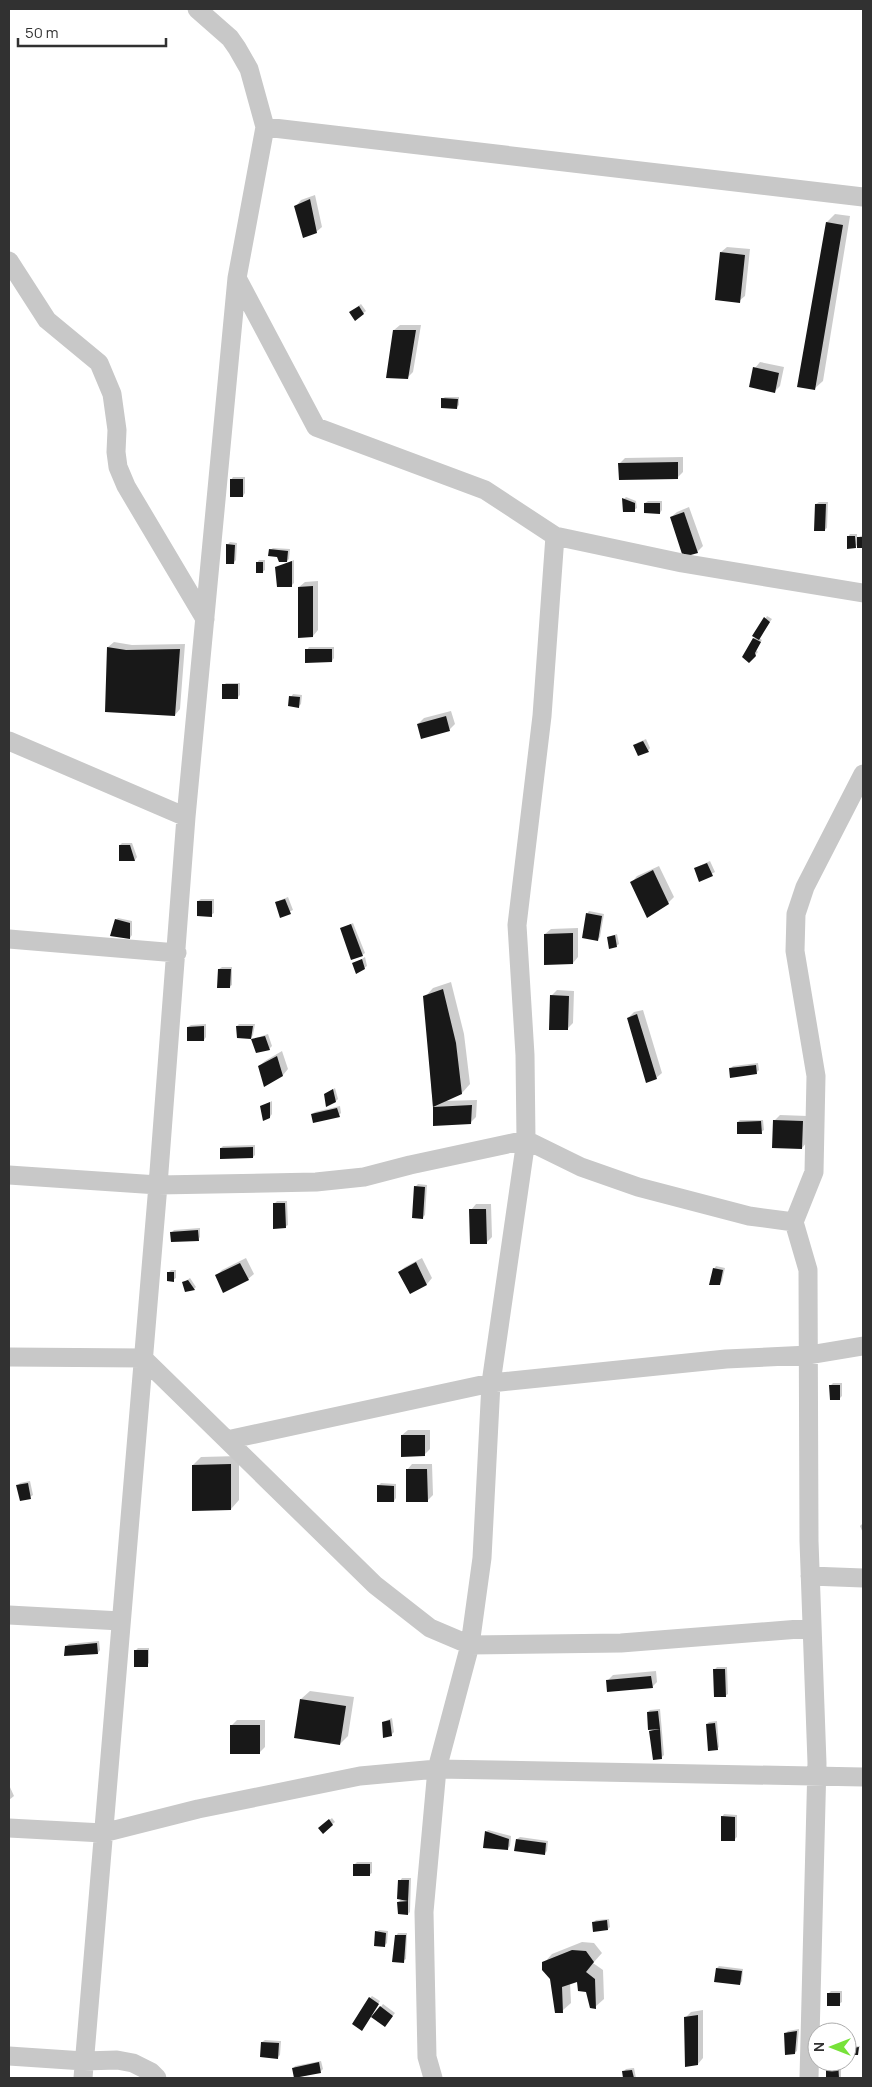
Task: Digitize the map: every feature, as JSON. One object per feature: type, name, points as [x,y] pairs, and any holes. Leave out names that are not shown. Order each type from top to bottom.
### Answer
[{"type":"street","points":[[84,2070],[177,953],[186,818],[237,278],[264,127],[249,69],[230,38],[197,9]]},
{"type":"street","points":[[264,127],[863,197]]},
{"type":"street","points":[[9,261],[47,320],[99,363],[112,394],[117,430],[116,452],[118,467],[126,486],[205,619]]},
{"type":"street","points":[[237,278],[316,427],[485,490],[555,536],[682,563],[863,592]]},
{"type":"street","points":[[433,2078],[428,2057],[424,1912],[437,1770],[470,1645],[482,1558],[492,1383],[526,1140],[525,1054],[517,925],[542,716],[555,536]]},
{"type":"street","points":[[9,741],[186,818]]},
{"type":"street","points":[[809,2078],[817,1776],[810,1576],[808,1270],[794,1222],[814,1172],[816,1076],[795,951],[796,914],[805,887],[863,774]]},
{"type":"street","points":[[9,939],[177,953]]},
{"type":"street","points":[[9,1175],[158,1185],[316,1182],[364,1177],[526,1140],[581,1167],[638,1187],[748,1216],[794,1222]]},
{"type":"street","points":[[227,1440],[492,1383],[726,1359],[809,1355],[863,1346]]},
{"type":"street","points":[[9,1357],[143,1358],[375,1585],[430,1628],[470,1645],[621,1643],[812,1628]]},
{"type":"street","points":[[810,1576],[863,1578]]},
{"type":"street","points":[[9,1615],[121,1621]]},
{"type":"street","points":[[9,1828],[103,1833],[198,1809],[360,1776],[437,1770],[863,1777]]},
{"type":"street","points":[[9,2056],[84,2070],[116,2060],[132,2063],[152,2072],[156,2078]]},
{"type":"building","points":[[310,199],[317,233],[303,238],[294,206]]},
{"type":"building","points":[[826,222],[843,225],[815,390],[797,387]]},
{"type":"building","points":[[720,252],[745,255],[740,303],[715,300]]},
{"type":"building","points":[[359,306],[364,314],[355,321],[349,312]]},
{"type":"building","points":[[393,330],[416,330],[408,379],[386,378]]},
{"type":"building","points":[[753,367],[779,373],[775,393],[749,387]]},
{"type":"building","points":[[441,398],[458,399],[457,409],[441,408]]},
{"type":"building","points":[[678,462],[678,479],[619,480],[618,463]]},
{"type":"building","points":[[230,479],[243,479],[243,497],[230,497]]},
{"type":"building","points":[[622,498],[635,503],[635,512],[623,512]]},
{"type":"building","points":[[644,503],[660,503],[660,514],[644,513]]},
{"type":"building","points":[[815,504],[826,504],[825,531],[814,531]]},
{"type":"building","points":[[684,512],[698,553],[683,557],[670,517]]},
{"type":"building","points":[[847,536],[855,536],[856,548],[847,549]]},
{"type":"building","points":[[857,537],[863,537],[863,548],[857,548]]},
{"type":"building","points":[[226,544],[235,545],[234,564],[226,564]]},
{"type":"building","points":[[269,549],[288,551],[287,562],[279,562],[277,557],[268,556]]},
{"type":"building","points":[[292,561],[292,587],[277,587],[275,567]]},
{"type":"building","points":[[256,562],[263,562],[263,573],[256,573]]},
{"type":"building","points":[[313,586],[313,637],[298,638],[298,587]]},
{"type":"building","points":[[764,617],[770,622],[759,640],[752,636]]},
{"type":"building","points":[[753,638],[761,642],[755,653],[756,656],[749,663],[742,657]]},
{"type":"building","points":[[107,647],[126,650],[180,649],[175,716],[105,712]]},
{"type":"building","points":[[305,649],[332,649],[332,662],[305,663]]},
{"type":"building","points":[[222,684],[238,684],[238,699],[222,699]]},
{"type":"building","points":[[289,696],[300,697],[299,708],[288,706]]},
{"type":"building","points":[[446,716],[450,731],[421,739],[417,724]]},
{"type":"building","points":[[643,741],[649,752],[638,756],[633,745]]},
{"type":"building","points":[[119,845],[130,845],[135,861],[119,861]]},
{"type":"building","points":[[707,863],[713,876],[699,882],[694,868]]},
{"type":"building","points":[[653,870],[669,904],[647,918],[630,882]]},
{"type":"building","points":[[285,899],[291,914],[280,918],[275,902]]},
{"type":"building","points":[[197,901],[212,901],[212,917],[197,916]]},
{"type":"building","points":[[586,913],[602,916],[598,941],[582,938]]},
{"type":"building","points":[[115,919],[130,923],[130,939],[110,936]]},
{"type":"building","points":[[351,924],[363,956],[351,960],[340,928]]},
{"type":"building","points":[[573,933],[573,964],[544,965],[544,934]]},
{"type":"building","points":[[615,935],[617,947],[609,949],[607,937]]},
{"type":"building","points":[[362,959],[365,969],[356,974],[352,963]]},
{"type":"building","points":[[218,969],[231,969],[230,988],[217,988]]},
{"type":"building","points":[[443,989],[456,1043],[462,1094],[433,1107],[423,996]]},
{"type":"building","points":[[550,995],[569,996],[568,1030],[549,1030]]},
{"type":"building","points":[[637,1014],[657,1079],[646,1083],[627,1018]]},
{"type":"building","points":[[204,1026],[204,1041],[187,1041],[187,1027]]},
{"type":"building","points":[[236,1026],[253,1026],[251,1039],[237,1038]]},
{"type":"building","points":[[265,1036],[270,1050],[256,1053],[251,1039]]},
{"type":"building","points":[[277,1056],[283,1076],[264,1087],[258,1066]]},
{"type":"building","points":[[756,1065],[757,1074],[730,1078],[729,1068]]},
{"type":"building","points":[[333,1089],[336,1102],[326,1107],[324,1094]]},
{"type":"building","points":[[270,1102],[270,1118],[263,1121],[260,1106]]},
{"type":"building","points":[[472,1105],[471,1124],[433,1126],[433,1107]]},
{"type":"building","points":[[337,1108],[340,1117],[313,1123],[311,1114]]},
{"type":"building","points":[[773,1120],[803,1121],[802,1149],[772,1148]]},
{"type":"building","points":[[761,1121],[762,1134],[737,1134],[737,1122]]},
{"type":"building","points":[[253,1147],[253,1158],[220,1159],[220,1148]]},
{"type":"building","points":[[414,1186],[425,1187],[423,1219],[412,1218]]},
{"type":"building","points":[[273,1203],[285,1203],[286,1228],[273,1229]]},
{"type":"building","points":[[469,1209],[486,1209],[487,1244],[470,1244]]},
{"type":"building","points":[[198,1230],[199,1241],[171,1242],[170,1232]]},
{"type":"building","points":[[416,1262],[427,1285],[410,1294],[398,1272]]},
{"type":"building","points":[[240,1263],[249,1280],[223,1293],[215,1275]]},
{"type":"building","points":[[713,1268],[723,1270],[720,1285],[709,1285]]},
{"type":"building","points":[[167,1272],[174,1272],[174,1282],[167,1281]]},
{"type":"building","points":[[188,1280],[195,1290],[185,1292],[182,1282]]},
{"type":"building","points":[[829,1385],[840,1385],[840,1400],[830,1400]]},
{"type":"building","points":[[401,1435],[425,1435],[425,1456],[401,1457]]},
{"type":"building","points":[[231,1464],[231,1510],[192,1511],[192,1465]]},
{"type":"building","points":[[406,1469],[427,1469],[428,1502],[406,1502]]},
{"type":"building","points":[[28,1483],[31,1499],[20,1501],[16,1485]]},
{"type":"building","points":[[377,1485],[394,1486],[394,1502],[377,1502]]},
{"type":"building","points":[[97,1643],[98,1654],[64,1656],[65,1646]]},
{"type":"building","points":[[134,1650],[148,1650],[148,1667],[134,1667]]},
{"type":"building","points":[[713,1669],[725,1669],[726,1697],[714,1697]]},
{"type":"building","points":[[651,1676],[653,1688],[607,1692],[606,1680]]},
{"type":"building","points":[[300,1699],[346,1706],[340,1745],[294,1738]]},
{"type":"building","points":[[658,1711],[660,1729],[648,1730],[647,1712]]},
{"type":"building","points":[[390,1720],[392,1736],[383,1738],[382,1722]]},
{"type":"building","points":[[715,1723],[718,1750],[708,1751],[706,1724]]},
{"type":"building","points":[[230,1725],[260,1725],[260,1754],[230,1754]]},
{"type":"building","points":[[660,1729],[662,1759],[653,1760],[649,1731]]},
{"type":"building","points":[[721,1816],[735,1817],[735,1841],[721,1841]]},
{"type":"building","points":[[329,1819],[333,1825],[323,1834],[318,1828]]},
{"type":"building","points":[[485,1831],[509,1839],[508,1850],[483,1848]]},
{"type":"building","points":[[516,1839],[546,1843],[545,1855],[514,1851]]},
{"type":"building","points":[[353,1864],[370,1864],[370,1876],[353,1876]]},
{"type":"building","points":[[398,1880],[409,1880],[408,1901],[397,1899]]},
{"type":"building","points":[[408,1901],[408,1915],[398,1914],[397,1902]]},
{"type":"building","points":[[607,1920],[608,1930],[593,1932],[592,1922]]},
{"type":"building","points":[[375,1931],[386,1933],[385,1947],[374,1946]]},
{"type":"building","points":[[395,1935],[406,1935],[404,1963],[392,1962]]},
{"type":"building","points":[[572,1950],[586,1951],[594,1962],[586,1972],[595,1979],[596,2009],[590,2008],[586,1992],[578,1991],[577,1982],[562,1987],[563,2013],[555,2013],[550,1979],[542,1970],[542,1962]]},
{"type":"building","points":[[716,1968],[742,1971],[740,1985],[714,1982]]},
{"type":"building","points":[[827,1993],[840,1993],[840,2006],[827,2006]]},
{"type":"building","points":[[369,1997],[379,2004],[362,2031],[352,2024]]},
{"type":"building","points":[[380,2006],[393,2016],[385,2027],[371,2017]]},
{"type":"building","points":[[698,2015],[698,2065],[685,2067],[684,2017]]},
{"type":"building","points":[[797,2031],[795,2054],[785,2055],[784,2033]]},
{"type":"building","points":[[261,2042],[279,2043],[278,2059],[260,2057]]},
{"type":"building","points":[[319,2062],[321,2073],[294,2078],[292,2068]]},
{"type":"building","points":[[632,2070],[634,2078],[623,2078],[622,2071]]},
{"type":"building","points":[[826,2072],[839,2072],[839,2078],[826,2078]]}]
